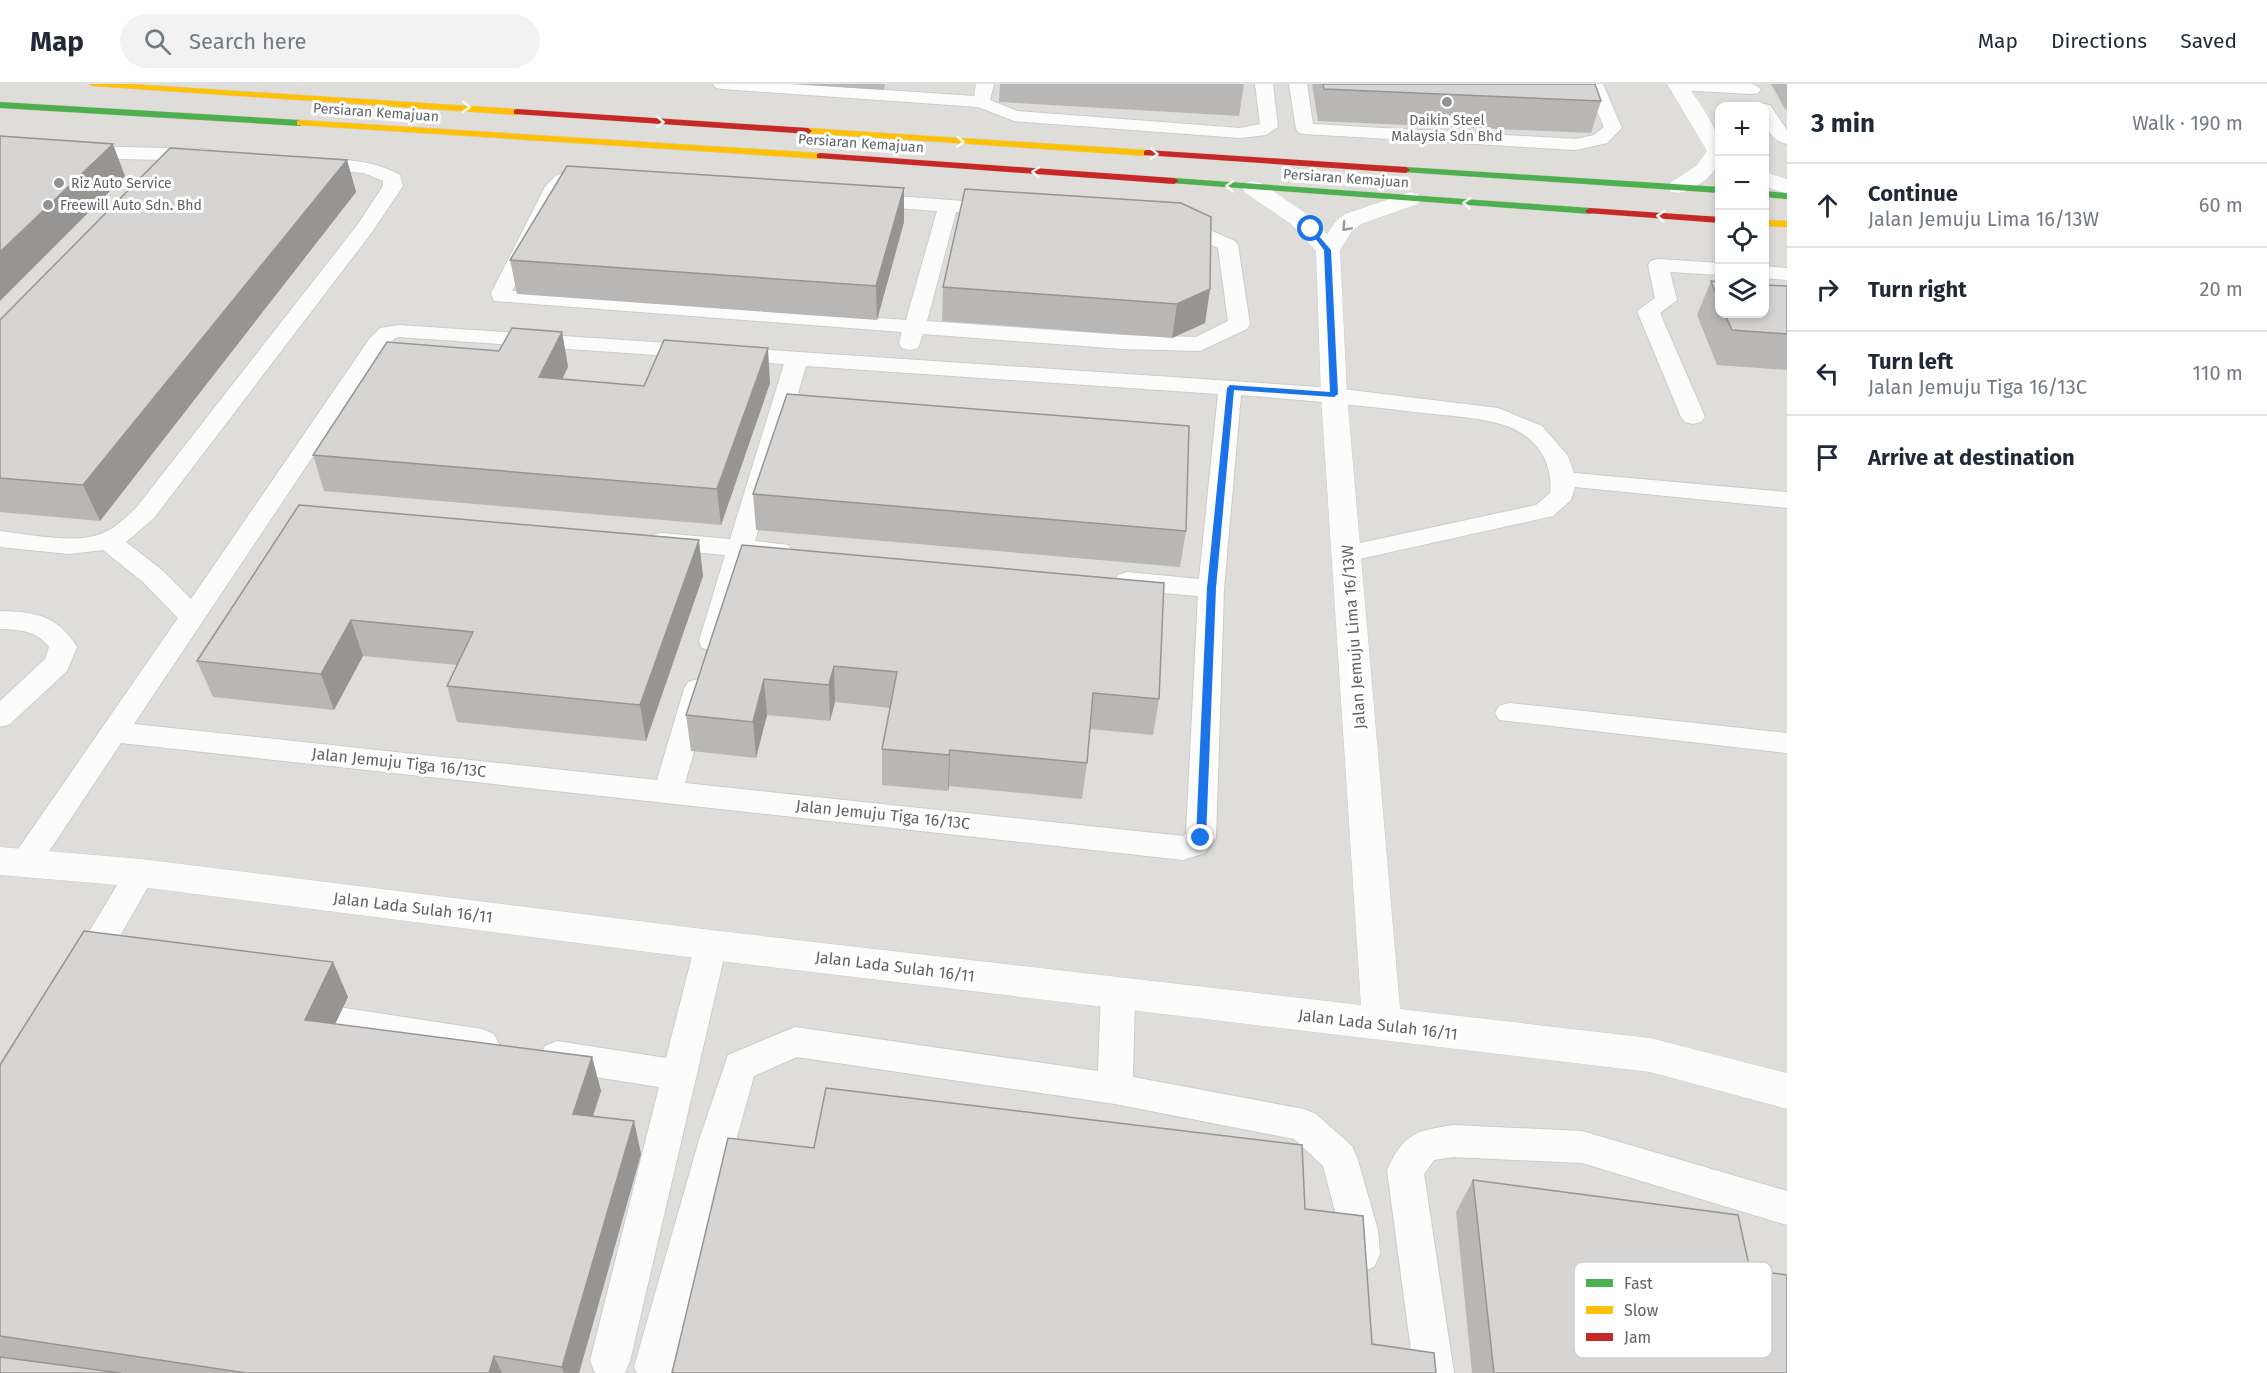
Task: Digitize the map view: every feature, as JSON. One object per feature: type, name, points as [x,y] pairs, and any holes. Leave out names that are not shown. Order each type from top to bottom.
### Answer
[{"type":"main road","name":"Persiaran Kemajuan","points":[[93,84],[259,89],[757,129],[1715,190]]},
{"type":"main road","name":"Persiaran Kemajuan","points":[[0,105],[751,151],[1715,220]]},
{"type":"main road","points":[[751,151],[762,147],[769,140],[757,129]]},
{"type":"main road","points":[[853,158],[843,153],[840,148],[848,140],[860,135]]},
{"type":"main road","points":[[1769,194],[1787,196]]},
{"type":"main road","points":[[1769,223],[1787,224]]},
{"type":"street","points":[[1678,85],[1715,148]]},
{"type":"street","points":[[1678,187],[1704,171],[1716,156]]},
{"type":"street","points":[[1769,180],[1787,187]]},
{"type":"street","points":[[1252,188],[1299,219],[1311,229],[1328,250],[1344,226],[1353,219],[1410,199]]},
{"type":"street","name":"Jalan Jemuju Lima 16/13W","points":[[1328,250],[1334,394],[1382,1024]]},
{"type":"street","name":"Jalan Lada Sulah 16/11","points":[[12,862],[141,873],[711,945],[1650,1055],[1787,1091]]},
{"type":"lane","points":[[722,84],[983,93],[1014,116],[1240,133],[1260,131],[1269,126],[1264,84]]},
{"type":"lane","points":[[1298,84],[1305,129],[1550,144],[1588,144],[1606,139],[1613,128],[1594,84]]},
{"type":"lane","points":[[1678,85],[1750,86],[1760,102]]},
{"type":"lane","points":[[1769,116],[1782,136],[1787,139]]},
{"type":"lane","points":[[0,150],[178,153],[224,157]]},
{"type":"lane","points":[[162,170],[178,153]]},
{"type":"lane","points":[[0,539],[74,545],[107,541],[130,528],[145,513],[365,228],[393,186],[393,179],[384,173],[364,168],[294,162]]},
{"type":"lane","points":[[563,178],[948,206],[1180,223],[1228,245],[1239,324],[1200,344],[1123,342],[499,296],[555,187],[563,178]]},
{"type":"lane","points":[[902,366],[948,206]]},
{"type":"lane","points":[[1693,417],[1648,311],[1666,300],[1658,265],[1715,269]]},
{"type":"lane","points":[[1769,273],[1787,274]]},
{"type":"lane","points":[[12,862],[112,732],[192,617],[279,508],[378,343],[388,333],[1334,394],[1498,415],[1534,431],[1556,456],[1564,479],[1562,495],[1544,511],[1346,554]]},
{"type":"lane","points":[[1118,380],[1123,342]]},
{"type":"lane","points":[[668,790],[797,359]]},
{"type":"lane","name":"Jalan Jemuju Tiga 16/13C","points":[[112,732],[668,790],[1183,848],[1194,845],[1201,838],[1211,588],[1230,388]]},
{"type":"lane","points":[[1564,479],[1787,500]]},
{"type":"lane","points":[[633,539],[798,553]]},
{"type":"lane","points":[[107,541],[146,569],[192,617]]},
{"type":"lane","points":[[1105,579],[1211,588]]},
{"type":"lane","points":[[0,620],[32,622],[55,633],[63,647],[57,664],[0,717]]},
{"type":"lane","points":[[1509,713],[1787,742]]},
{"type":"lane","points":[[67,997],[141,873]]},
{"type":"lane","points":[[610,1361],[711,945]]},
{"type":"lane","points":[[1115,1089],[1118,993]]},
{"type":"lane","points":[[272,1011],[679,1075]]},
{"type":"lane","points":[[654,1367],[740,1066],[795,1042],[1115,1089],[1304,1125],[1339,1157],[1359,1230],[1363,1286]]},
{"type":"lane","points":[[1434,1373],[1405,1170],[1424,1146],[1453,1141],[1582,1147],[1787,1208]]},
{"type":"shaded area","points":[[0,84],[1787,84],[1787,1373],[0,1373]]},
{"type":"building","points":[[1323,84],[1595,84],[1601,101],[1324,89]]},
{"type":"building","points":[[0,136],[113,144],[0,252]]},
{"type":"building","points":[[170,148],[347,160],[83,485],[0,478],[0,320]]},
{"type":"building","points":[[567,166],[904,188],[876,286],[510,260]]},
{"type":"building","points":[[965,189],[1181,203],[1211,217],[1210,289],[1177,304],[943,287]]},
{"type":"building","points":[[1769,285],[1787,286],[1787,334],[1732,330],[1727,318],[1769,318]]},
{"type":"building","points":[[512,328],[562,332],[539,377],[644,386],[664,340],[768,348],[717,489],[313,455],[387,342],[499,351]]},
{"type":"building","points":[[787,394],[1189,426],[1186,531],[753,494]]},
{"type":"building","points":[[299,505],[699,540],[640,705],[447,686],[473,632],[351,620],[321,674],[197,661]]},
{"type":"building","points":[[742,545],[1164,583],[1159,699],[1093,693],[1087,763],[950,750],[949,755],[882,749],[897,672],[834,666],[829,685],[764,679],[753,722],[686,715]]},
{"type":"building","points":[[84,931],[333,962],[305,1020],[592,1057],[573,1114],[634,1121],[562,1367],[494,1356],[489,1373],[246,1373],[0,1336],[0,1065]]},
{"type":"building","points":[[826,1088],[1302,1145],[1305,1209],[1363,1216],[1372,1344],[1434,1353],[1436,1373],[672,1373],[728,1138],[814,1148]]},
{"type":"building","points":[[1473,1180],[1738,1215],[1748,1262],[1574,1262],[1574,1358],[1772,1358],[1772,1273],[1787,1275],[1787,1373],[1494,1373]]},
{"type":"building","points":[[0,1357],[121,1373],[0,1373]]},
{"type":"traffic: fast","points":[[0,105],[300,123]]},
{"type":"traffic: fast","points":[[1406,170],[1715,190]]},
{"type":"traffic: fast","points":[[1174,181],[1590,211]]},
{"type":"traffic: fast","points":[[1769,194],[1787,196]]},
{"type":"traffic: slow","points":[[93,84],[517,112]]},
{"type":"traffic: slow","points":[[300,123],[820,156]]},
{"type":"traffic: slow","points":[[808,131],[1147,153]]},
{"type":"traffic: slow","points":[[1769,223],[1787,224]]},
{"type":"traffic: jam","points":[[517,112],[808,131]]},
{"type":"traffic: jam","points":[[1147,153],[1406,170]]},
{"type":"traffic: jam","points":[[820,156],[1174,181]]},
{"type":"traffic: jam","points":[[1590,211],[1715,220]]},
{"type":"place","name":"Daikin Steel Malaysia Sdn Bhd","points":[[1447,102]]},
{"type":"place","name":"Riz Auto Service","points":[[59,183]]},
{"type":"place","name":"Freewill Auto Sdn. Bhd","points":[[48,205]]},
{"type":"route","points":[[1201,838],[1211,588],[1230,388],[1334,394],[1328,250],[1311,229]]}]
